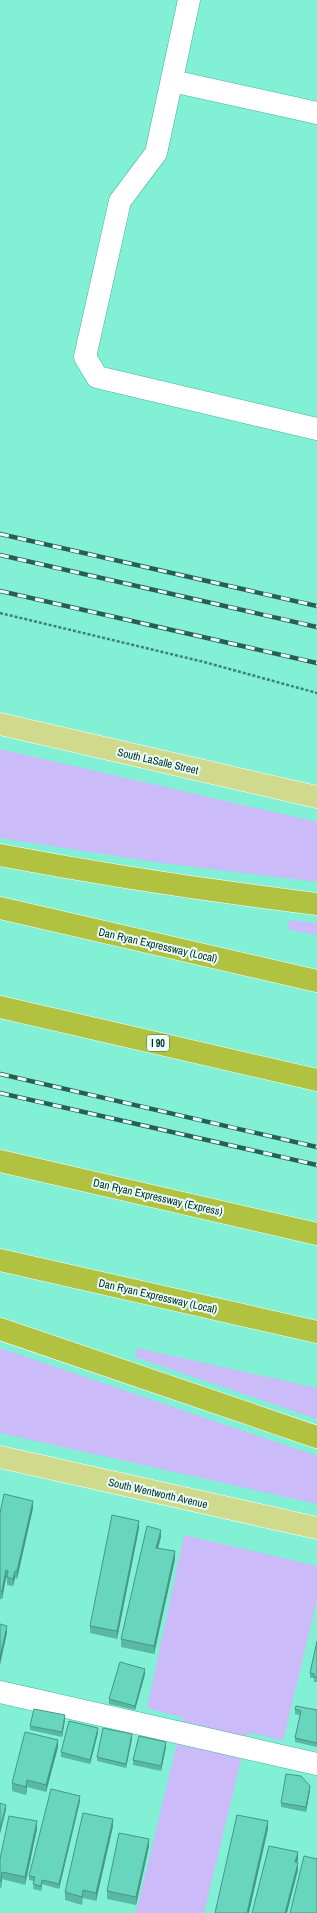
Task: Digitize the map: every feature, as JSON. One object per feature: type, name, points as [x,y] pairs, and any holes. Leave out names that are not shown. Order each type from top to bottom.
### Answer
[{"type":"highway","points":[[0,855],[64,868],[317,904]]},
{"type":"highway","name":"Dan Ryan Expressway (Local)","points":[[0,908],[317,981]]},
{"type":"highway","name":"I 90","points":[[0,1007],[317,1080]]},
{"type":"highway","name":"Dan Ryan Expressway (Express)","points":[[0,1161],[317,1234]]},
{"type":"highway","name":"Dan Ryan Expressway (Local)","points":[[0,1260],[317,1332]]},
{"type":"highway","points":[[0,1329],[317,1437]]},
{"type":"main road","name":"South LaSalle Street","points":[[0,724],[317,797]]},
{"type":"main road","name":"South Wentworth Avenue","points":[[0,1457],[317,1528]]},
{"type":"lane","points":[[189,0],[156,154],[120,201],[85,357],[97,377],[317,429]]},
{"type":"lane","points":[[172,81],[317,113]]},
{"type":"lane","points":[[0,1692],[317,1764]]},
{"type":"path","points":[[0,613],[196,661],[317,693]]},
{"type":"shaded area","points":[[0,749],[317,822],[317,882],[161,863],[0,838]]},
{"type":"shaded area","points":[[290,920],[317,923],[317,935],[287,929]]},
{"type":"shaded area","points":[[0,1348],[317,1456],[317,1504],[0,1433]]},
{"type":"shaded area","points":[[137,1348],[317,1388],[317,1419],[135,1357]]},
{"type":"shaded area","points":[[184,1535],[317,1566],[317,1600],[283,1741],[248,1732],[204,1913],[136,1913],[183,1718],[147,1708]]},
{"type":"building","points":[[4,1494],[33,1501],[17,1571],[15,1571],[13,1579],[7,1577],[8,1571],[6,1570],[2,1591],[0,1591],[0,1513]]},
{"type":"building","points":[[112,1515],[139,1521],[117,1631],[90,1626]]},
{"type":"building","points":[[147,1526],[161,1530],[156,1548],[175,1551],[154,1646],[121,1639]]},
{"type":"building","points":[[0,1624],[7,1626],[0,1657]]},
{"type":"building","points":[[317,1641],[317,1677],[314,1677],[314,1674],[310,1673]]},
{"type":"building","points":[[120,1662],[145,1669],[135,1706],[109,1699]]},
{"type":"building","points":[[296,1706],[317,1710],[317,1743],[295,1738],[301,1711],[295,1709]]},
{"type":"building","points":[[34,1709],[65,1715],[62,1732],[30,1726]]},
{"type":"building","points":[[69,1721],[98,1728],[90,1760],[61,1752]]},
{"type":"building","points":[[103,1728],[132,1734],[126,1764],[97,1757]]},
{"type":"building","points":[[25,1732],[58,1740],[46,1785],[27,1780],[26,1787],[12,1783]]},
{"type":"building","points":[[139,1736],[166,1742],[161,1766],[133,1760]]},
{"type":"building","points":[[286,1774],[301,1776],[310,1786],[306,1807],[281,1803]]},
{"type":"building","points":[[51,1789],[80,1796],[59,1884],[42,1880],[41,1886],[33,1884],[35,1877],[29,1876]]},
{"type":"building","points":[[0,1803],[6,1805],[0,1829]]},
{"type":"building","points":[[83,1813],[113,1819],[96,1893],[83,1890],[82,1897],[65,1892]]},
{"type":"building","points":[[237,1815],[268,1821],[247,1913],[215,1913]]},
{"type":"building","points":[[9,1816],[37,1821],[25,1877],[2,1872],[1,1881],[0,1859]]},
{"type":"building","points":[[119,1833],[149,1839],[136,1897],[107,1891]]},
{"type":"building","points":[[269,1846],[298,1852],[295,1862],[298,1863],[285,1913],[252,1913]]},
{"type":"building","points":[[304,1856],[317,1859],[317,1913],[290,1913]]},
{"type":"railway","points":[[0,534],[317,606]]},
{"type":"railway","points":[[0,555],[317,627]]},
{"type":"railway","points":[[0,591],[317,663]]},
{"type":"railway","points":[[0,1074],[317,1147]]},
{"type":"railway","points":[[0,1093],[317,1165]]}]
